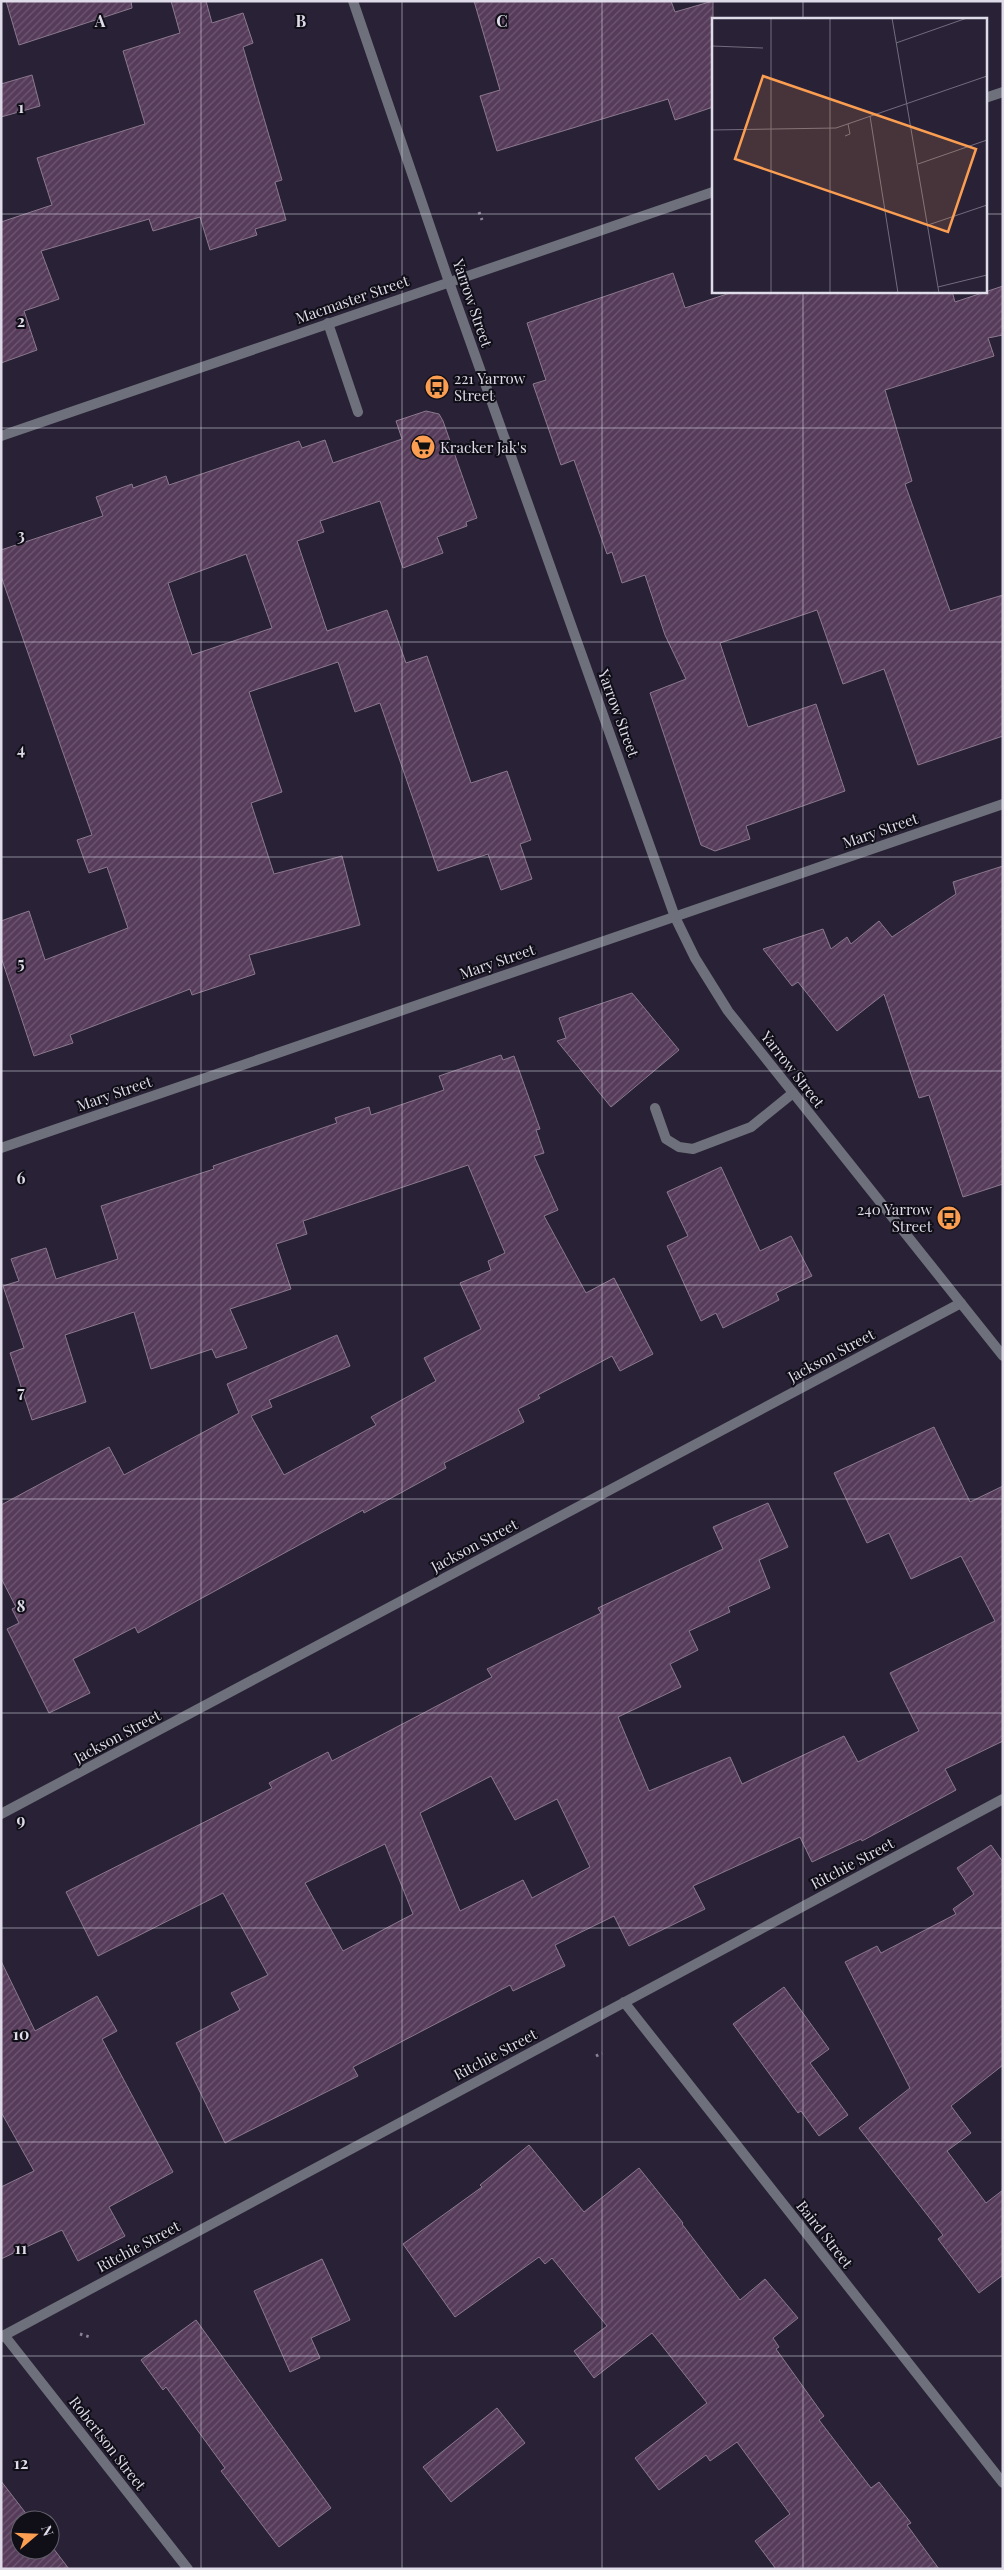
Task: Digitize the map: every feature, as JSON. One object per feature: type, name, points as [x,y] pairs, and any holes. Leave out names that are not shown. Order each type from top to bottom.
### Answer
[{"type":"street","name":"Yarrow Street","points":[[353,1],[449,282],[676,917],[695,958],[724,1004],[1003,1356]]},
{"type":"street","points":[[986,98],[1003,92]]},
{"type":"street","name":"Macmaster Street","points":[[1,436],[712,192]]},
{"type":"street","points":[[328,323],[358,412]]},
{"type":"street","name":"Mary Street","points":[[1,1148],[1003,804]]},
{"type":"street","points":[[655,1108],[666,1139],[679,1147],[693,1149],[751,1127],[793,1093]]},
{"type":"street","name":"Jackson Street","points":[[1,1814],[961,1303]]},
{"type":"street","name":"Ritchie Street","points":[[3,2336],[1003,1799]]},
{"type":"street","name":"Baird Street","points":[[624,2002],[1003,2483]]},
{"type":"street","name":"Robertson Street","points":[[3,2336],[188,2569]]},
{"type":"path","points":[[479,212],[482,220]]},
{"type":"path","points":[[596,2056],[602,2053]]},
{"type":"path","points":[[80,2334],[90,2336]]},
{"type":"building","points":[[6,1],[131,1],[132,8],[19,45]]},
{"type":"building","points":[[171,1],[206,1],[212,23],[243,13],[253,43],[243,47],[282,180],[275,182],[286,220],[255,229],[257,235],[210,250],[200,217],[153,231],[149,219],[41,251],[59,299],[24,311],[37,350],[1,363],[1,222],[52,205],[37,158],[145,124],[123,51],[180,33]]},
{"type":"building","points":[[474,1],[671,1],[675,12],[713,1],[712,107],[675,120],[668,99],[497,151],[480,96],[500,90]]},
{"type":"building","points":[[32,75],[40,106],[1,117],[1,84]]},
{"type":"building","points":[[673,273],[685,308],[733,292],[952,292],[955,302],[1003,286],[1003,335],[988,338],[994,356],[885,390],[912,481],[905,484],[950,611],[1003,595],[1003,736],[918,765],[884,669],[843,684],[817,610],[720,643],[748,727],[816,704],[845,791],[746,826],[750,839],[715,851],[701,845],[650,693],[686,679],[665,635],[645,575],[622,583],[612,552],[607,554],[574,460],[561,465],[533,384],[546,380],[527,323]]},
{"type":"building","points":[[426,411],[439,414],[477,518],[466,522],[467,526],[437,537],[443,553],[403,568],[380,501],[320,521],[324,532],[297,541],[327,631],[387,610],[406,663],[427,656],[471,783],[507,771],[531,840],[520,844],[532,879],[501,890],[488,854],[438,871],[380,703],[355,712],[338,662],[249,692],[282,792],[251,803],[274,874],[342,856],[360,925],[249,955],[255,974],[192,995],[190,989],[70,1035],[73,1043],[34,1056],[1,957],[1,921],[29,911],[45,960],[128,928],[107,867],[89,873],[77,840],[92,835],[1,576],[1,550],[103,516],[96,497],[132,484],[133,488],[166,476],[169,485],[299,441],[302,448],[325,440],[333,463],[402,439],[396,421]],"holes":[[[246,554],[272,628],[192,655],[168,583]]]},
{"type":"building","points":[[1003,866],[1003,1184],[963,1197],[929,1095],[919,1098],[884,994],[837,1031],[798,982],[792,986],[763,949],[823,929],[831,949],[847,937],[851,944],[879,921],[892,937],[956,894],[953,882]]},
{"type":"building","points":[[632,993],[679,1050],[611,1107],[557,1041],[566,1038],[559,1018]]},
{"type":"building","points":[[501,1055],[503,1060],[514,1056],[540,1129],[536,1130],[544,1153],[534,1156],[558,1210],[544,1216],[586,1293],[614,1278],[653,1354],[620,1371],[612,1356],[538,1395],[540,1398],[518,1409],[524,1422],[444,1463],[446,1468],[364,1513],[363,1510],[138,1633],[135,1627],[73,1659],[90,1693],[49,1713],[7,1629],[19,1623],[12,1609],[16,1607],[1,1578],[1,1505],[109,1447],[124,1475],[239,1413],[227,1384],[337,1335],[350,1366],[269,1400],[272,1407],[251,1416],[284,1475],[376,1425],[371,1417],[436,1381],[424,1358],[481,1329],[460,1283],[491,1270],[488,1261],[505,1253],[468,1165],[303,1221],[307,1234],[276,1244],[291,1289],[230,1309],[247,1348],[216,1358],[212,1349],[151,1369],[134,1312],[65,1335],[86,1402],[32,1420],[10,1353],[24,1348],[3,1286],[19,1281],[11,1259],[46,1248],[56,1279],[118,1259],[101,1206],[214,1169],[213,1166],[337,1123],[335,1118],[369,1107],[371,1115],[444,1090],[439,1076]]},
{"type":"building","points":[[721,1167],[760,1251],[791,1236],[812,1276],[776,1293],[779,1300],[723,1328],[716,1313],[701,1321],[667,1246],[688,1236],[667,1192]]},
{"type":"building","points":[[934,1427],[970,1502],[1003,1486],[1003,1741],[945,1769],[956,1790],[862,1841],[861,1839],[812,1862],[800,1837],[693,1886],[705,1909],[629,1946],[614,1916],[555,1945],[565,1966],[513,1991],[510,1985],[353,2067],[358,2076],[225,2143],[176,2043],[240,2010],[231,1993],[268,1975],[223,1893],[98,1956],[66,1892],[272,1788],[269,1783],[328,1752],[332,1761],[492,1677],[487,1669],[601,1613],[598,1608],[723,1549],[713,1527],[768,1503],[788,1547],[759,1560],[770,1588],[728,1607],[730,1612],[689,1631],[698,1650],[670,1664],[681,1687],[618,1717],[649,1791],[730,1757],[742,1784],[844,1736],[858,1762],[919,1731],[890,1673],[995,1621],[961,1556],[911,1579],[889,1533],[867,1543],[834,1473]],"holes":[[[491,1776],[515,1820],[557,1799],[590,1867],[532,1898],[523,1880],[460,1911],[420,1813]],[[385,1844],[413,1914],[343,1951],[305,1883]]]},
{"type":"building","points":[[991,1845],[1003,1862],[1003,2065],[951,2106],[971,2133],[947,2151],[986,2203],[1003,2190],[1003,2275],[979,2293],[938,2239],[943,2235],[859,2128],[910,2088],[845,1962],[877,1946],[881,1953],[956,1914],[953,1909],[974,1894],[957,1868]]},
{"type":"building","points":[[1,1961],[35,2031],[97,1996],[117,2031],[102,2039],[173,2172],[109,2207],[125,2236],[78,2261],[62,2230],[1,2259],[1,2187],[34,2171],[1,2112]]},
{"type":"building","points":[[784,1987],[829,2049],[810,2063],[848,2115],[819,2136],[801,2111],[798,2113],[733,2024]]},
{"type":"building","points":[[529,2145],[584,2212],[639,2168],[683,2223],[740,2300],[765,2279],[798,2318],[773,2338],[779,2347],[776,2349],[824,2416],[819,2420],[871,2488],[879,2482],[911,2523],[907,2525],[939,2569],[776,2569],[755,2541],[790,2514],[737,2442],[710,2461],[706,2455],[659,2490],[635,2458],[707,2403],[652,2333],[594,2378],[574,2351],[607,2326],[552,2258],[545,2264],[539,2257],[455,2317],[403,2244],[482,2187],[480,2185]]},
{"type":"building","points":[[322,2259],[350,2320],[311,2338],[320,2358],[290,2372],[254,2291]]},
{"type":"building","points":[[196,2320],[331,2508],[279,2547],[221,2471],[225,2468],[166,2387],[163,2390],[141,2360]]},
{"type":"building","points":[[497,2408],[525,2443],[451,2502],[423,2467]]},
{"type":"building","points":[[1,2481],[23,2510],[10,2510],[10,2560],[60,2560],[60,2557],[69,2569],[1,2569]]},
{"type":"place","name":"221 Yarrow Street","points":[[437,387]]},
{"type":"place","name":"Kracker Jak's","points":[[423,447]]},
{"type":"place","name":"240 Yarrow Street","points":[[949,1218]]}]
